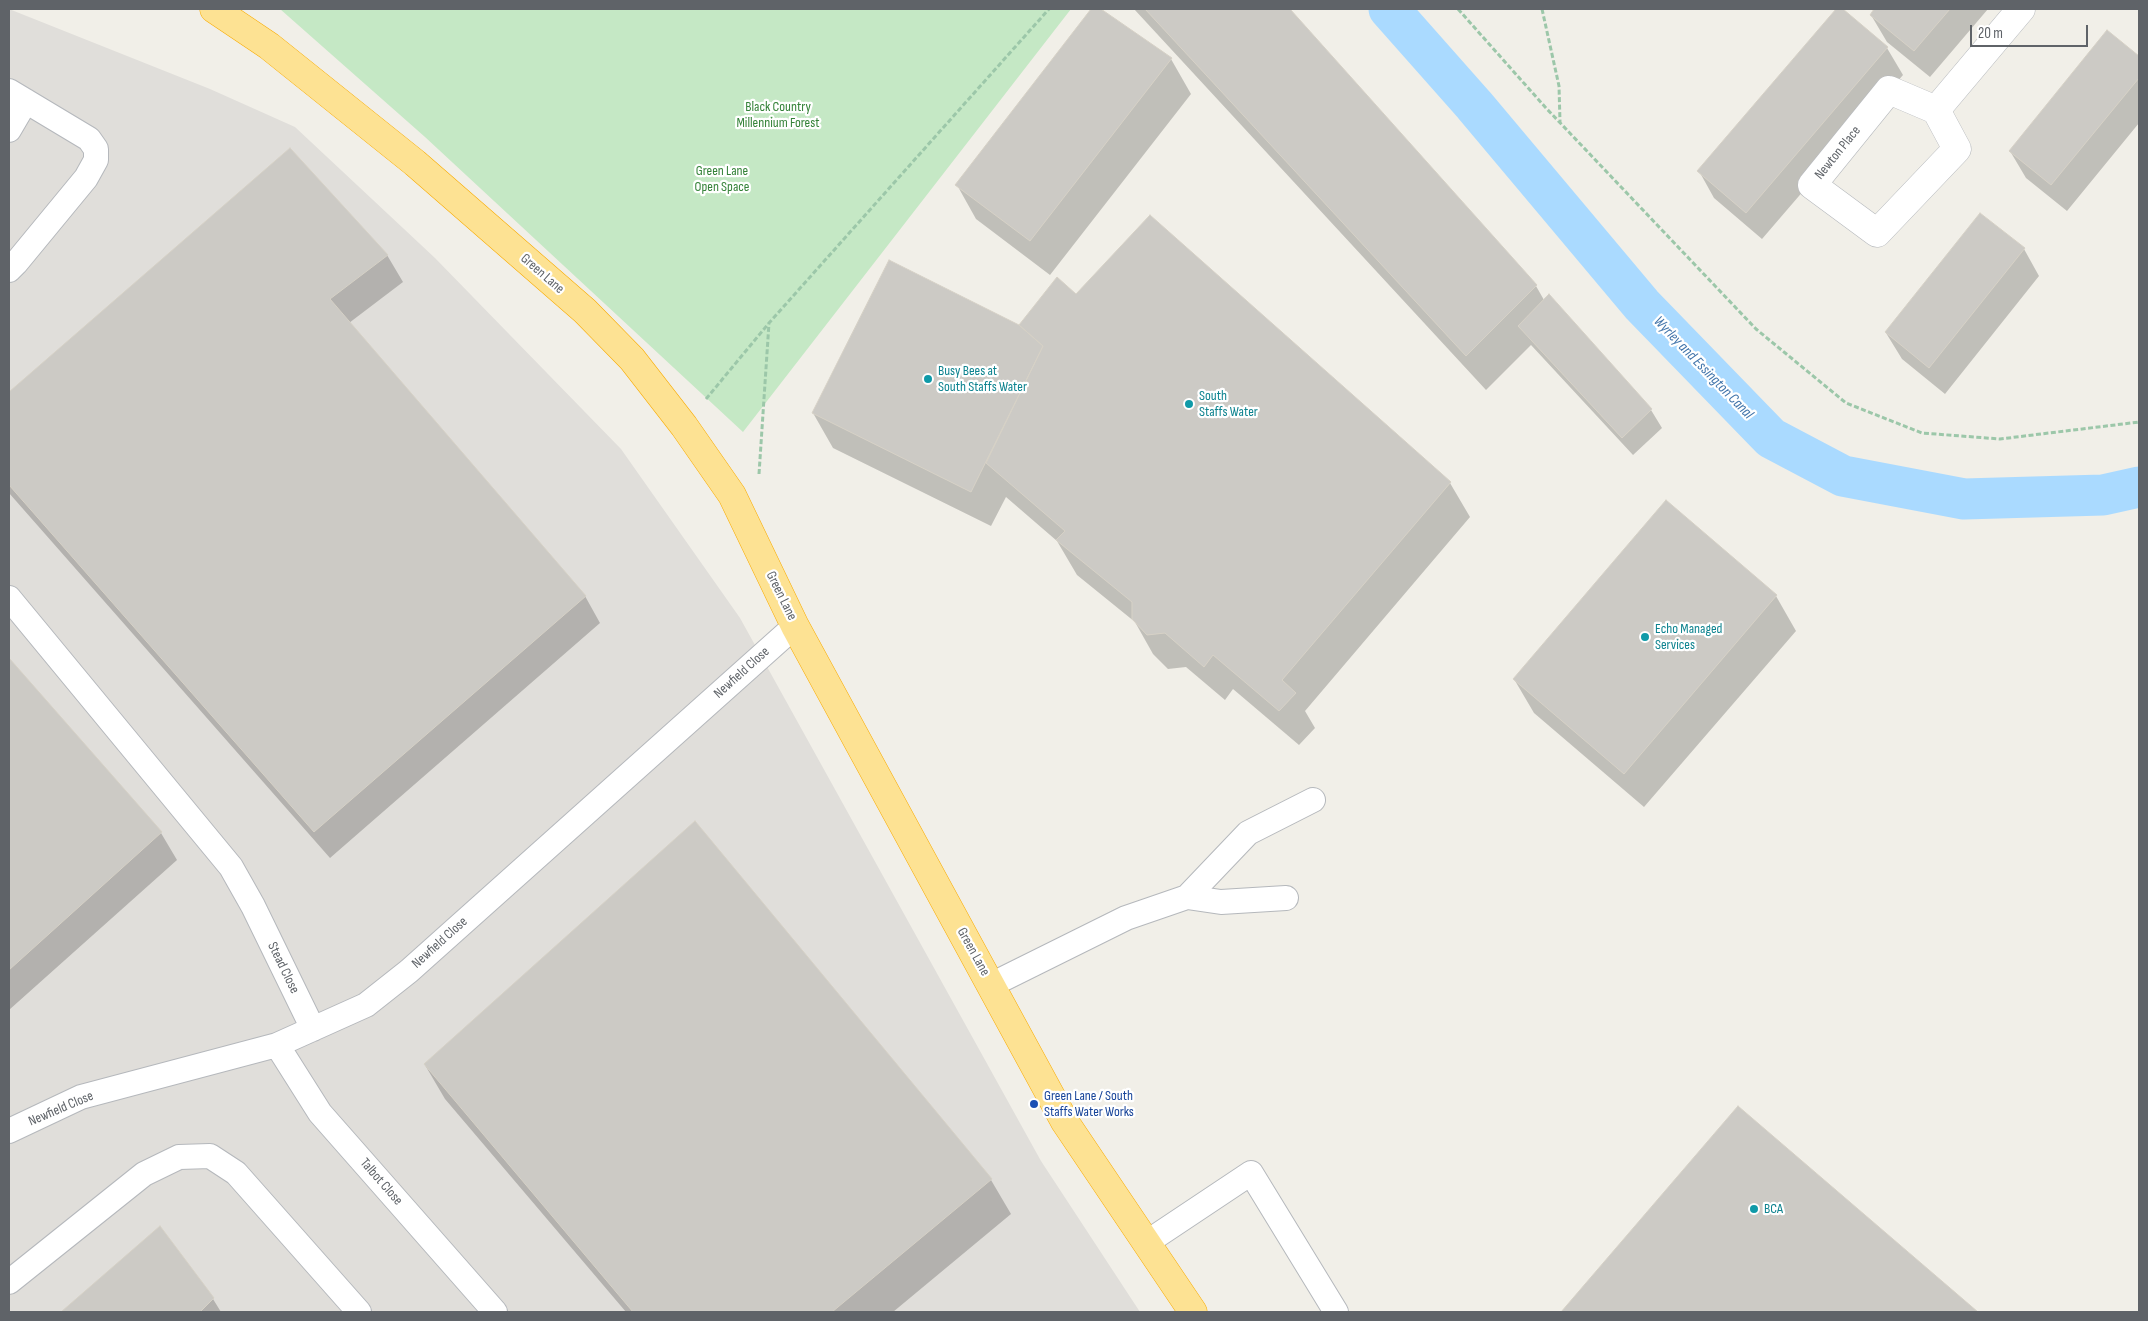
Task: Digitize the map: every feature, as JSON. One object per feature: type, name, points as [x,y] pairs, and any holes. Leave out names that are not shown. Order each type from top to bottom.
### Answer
[{"type":"highway","name":"Green Lane","points":[[214,9],[269,46],[415,163],[585,311],[632,359],[684,426],[732,495],[795,626],[1065,1122],[1193,1312]]},
{"type":"street","points":[[1936,110],[2021,9]]},
{"type":"street","name":"Newton Place","points":[[1889,90],[1936,110],[1957,149],[1876,233],[1812,185],[1889,90]]},
{"type":"lane","points":[[9,130],[17,96],[89,139],[96,149],[96,160],[86,178],[16,264],[9,270]]},
{"type":"lane","name":"Stead Close","points":[[9,598],[232,867],[253,906],[312,1029]]},
{"type":"lane","name":"Newfield Close","points":[[9,1131],[81,1097],[277,1045],[366,1005],[409,971],[795,626]]},
{"type":"lane","points":[[1187,897],[1248,832],[1313,800]]},
{"type":"lane","points":[[991,985],[1126,918],[1187,897],[1222,902],[1286,898]]},
{"type":"lane","name":"Talbot Close","points":[[277,1045],[320,1113],[495,1312]]},
{"type":"lane","points":[[9,1282],[144,1174],[179,1157],[210,1156],[236,1173],[359,1312]]},
{"type":"lane","points":[[1146,1243],[1251,1173],[1336,1312]]},
{"type":"path","points":[[684,426],[769,323],[1049,9]]},
{"type":"path","points":[[1458,9],[1560,123],[1756,329],[1846,403],[1922,433],[2000,438],[2139,422]]},
{"type":"path","points":[[1542,9],[1559,86],[1560,123]]},
{"type":"path","points":[[732,495],[760,473],[769,323]]},
{"type":"shaded area","points":[[9,9],[210,89],[295,127],[435,258],[621,449],[740,618],[1041,1161],[1140,1312],[9,1312]]},
{"type":"green space","name":"Green Lane Open Space","points":[[280,9],[1071,9],[743,432],[425,137]]},
{"type":"building","points":[[1091,9],[1101,9],[1172,58],[1030,241],[955,185]]},
{"type":"building","points":[[1145,9],[1290,9],[1537,285],[1466,356]]},
{"type":"building","points":[[1836,9],[1843,9],[1888,47],[1746,213],[1697,171]]},
{"type":"building","points":[[1874,9],[1950,9],[1914,51],[1870,15]]},
{"type":"building","points":[[2107,30],[2139,56],[2139,78],[2051,185],[2009,151]]},
{"type":"building","points":[[290,148],[388,255],[330,299],[586,596],[314,832],[9,485],[9,392]]},
{"type":"building","points":[[1980,213],[2025,248],[1929,368],[1885,332]]},
{"type":"building","name":"South Staffs Water","points":[[1150,215],[1451,482],[1282,680],[1296,693],[1279,711],[1213,655],[1204,667],[1165,633],[1147,635],[1132,619],[1132,602],[1056,540],[1065,531],[986,463],[1043,346],[1019,325],[1057,277],[1076,294]]},
{"type":"building","name":"Busy Bees at South Staffs Water","points":[[889,260],[1019,325],[1043,346],[971,492],[812,413]]},
{"type":"building","points":[[1549,294],[1652,409],[1622,438],[1518,326]]},
{"type":"building","name":"Echo Managed Services","points":[[1666,500],[1777,595],[1624,774],[1513,679]]},
{"type":"building","points":[[9,658],[162,832],[9,970]]},
{"type":"building","points":[[695,821],[992,1179],[832,1312],[633,1312],[424,1064]]},
{"type":"building","name":"BCA","points":[[1738,1106],[1978,1312],[1561,1312]]},
{"type":"building","points":[[160,1226],[214,1298],[200,1312],[61,1312]]},
{"type":"waterway","name":"Wyrley and Essington Canal","points":[[1389,9],[1474,105],[1642,305],[1771,438],[1843,476],[1964,499],[2103,495],[2139,487]]},
{"type":"place","name":"Busy Bees at South Staffs Water","points":[[928,379]]},
{"type":"place","name":"South Staffs Water","points":[[1189,404]]},
{"type":"place","name":"Echo Managed Services","points":[[1645,637]]},
{"type":"place","name":"Green Lane / South Staffs Water Works","points":[[1034,1104]]},
{"type":"place","name":"BCA","points":[[1754,1209]]},
{"type":"park label","name":"Black Country Millennium Forest","points":[[778,116]]}]
